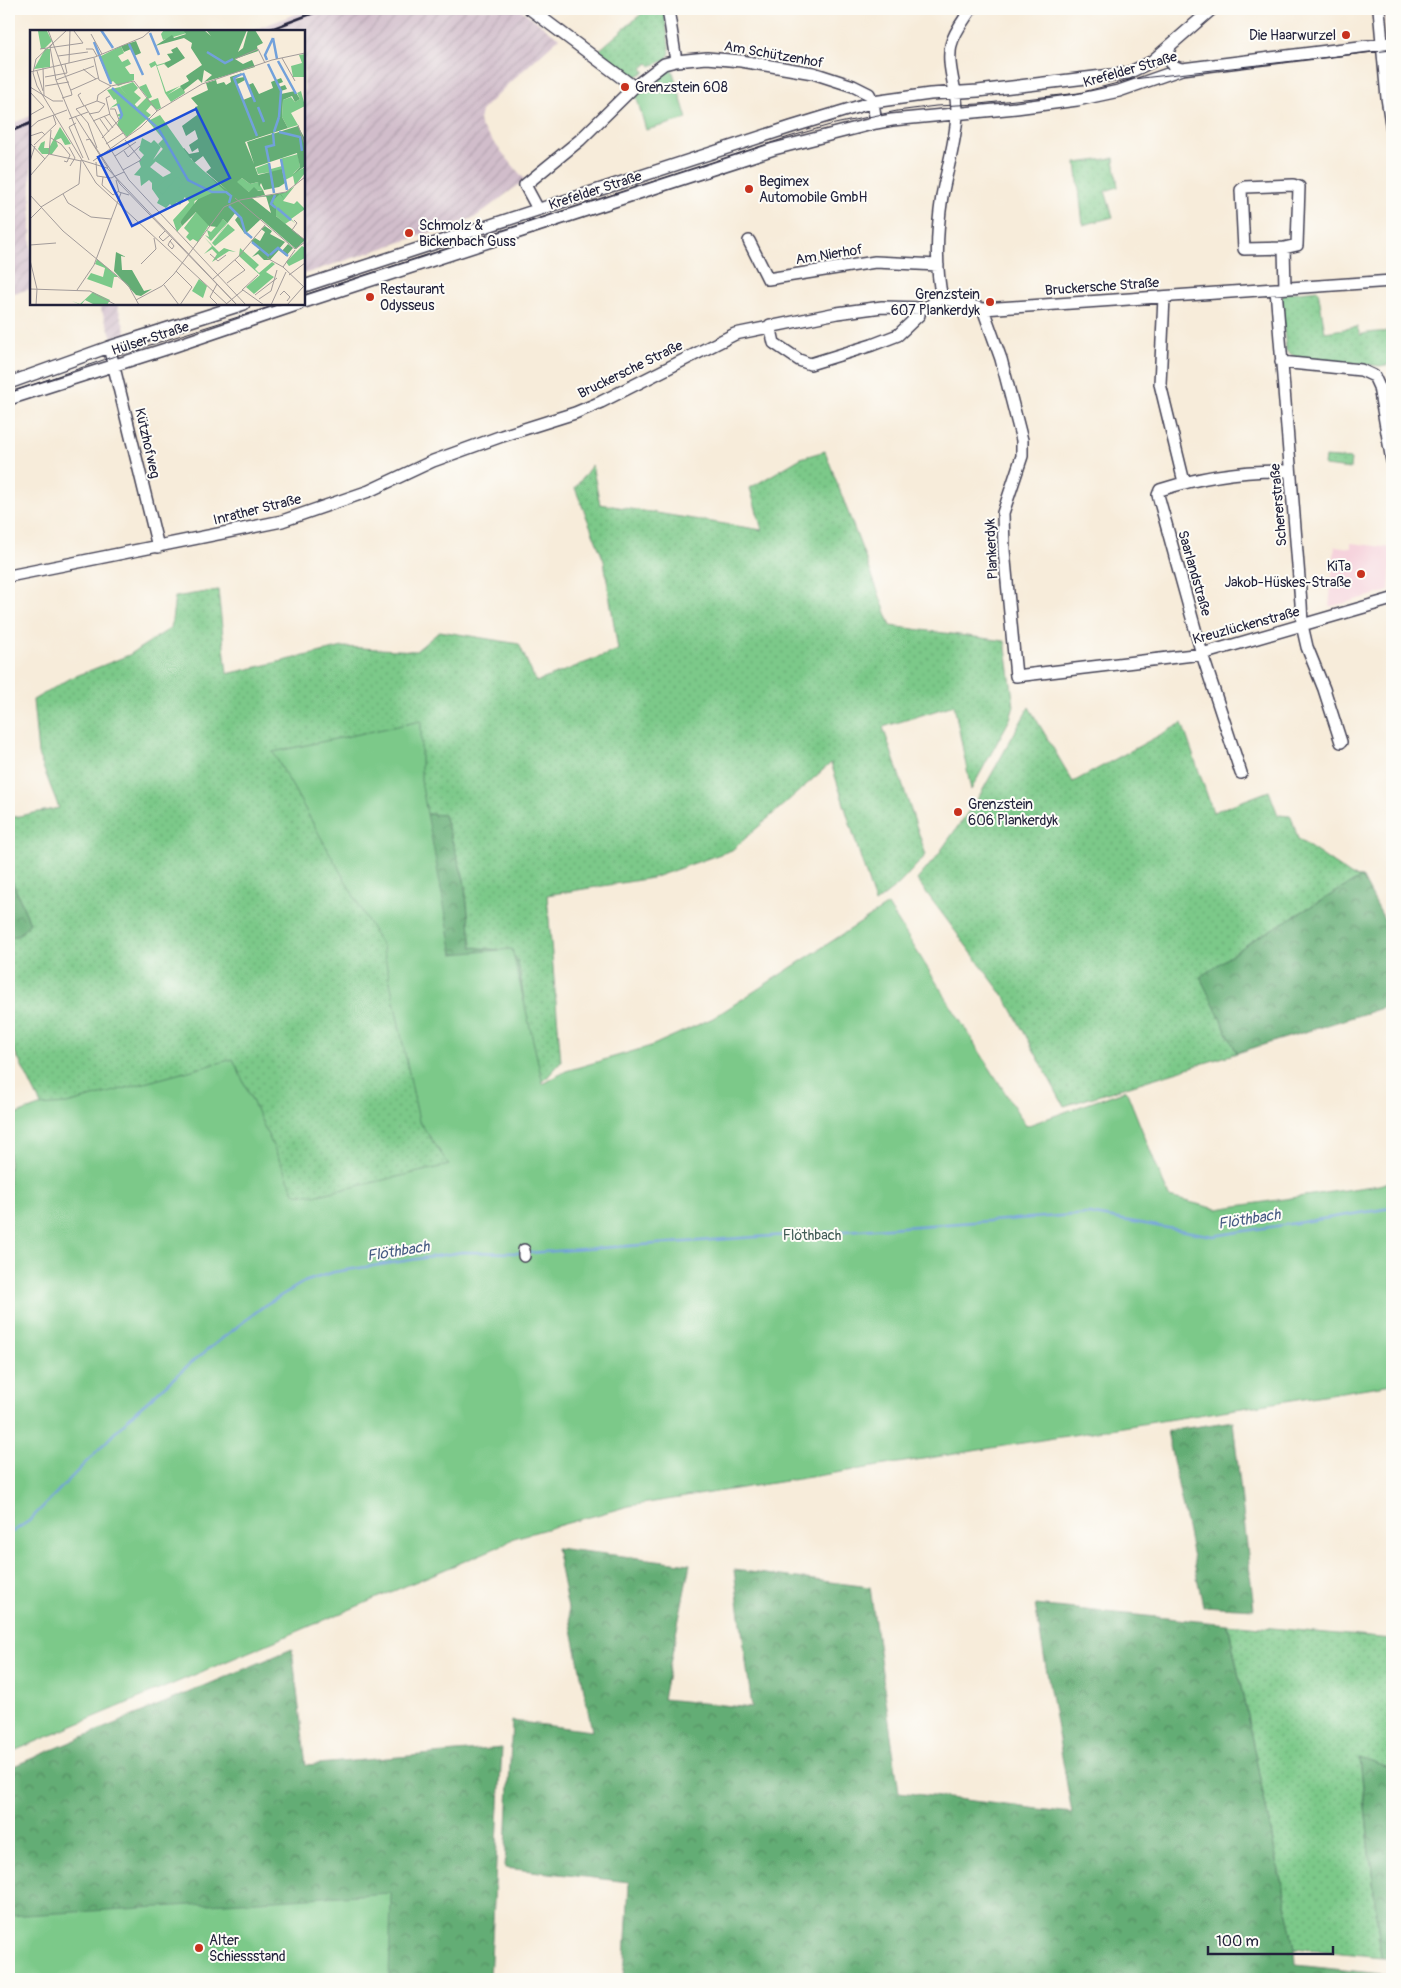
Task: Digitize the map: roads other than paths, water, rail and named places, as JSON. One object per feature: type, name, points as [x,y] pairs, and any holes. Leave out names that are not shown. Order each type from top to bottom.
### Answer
[{"type":"street","points":[[530,9],[634,87]]},
{"type":"street","points":[[668,9],[676,61]]},
{"type":"street","points":[[770,325],[774,343],[799,360],[810,364],[898,335],[923,311],[942,298],[938,265],[942,196],[949,167],[957,113],[951,46],[971,9]]},
{"type":"street","points":[[1182,69],[1175,67],[1168,60],[1167,54],[1170,46],[1212,9]]},
{"type":"street","points":[[1379,9],[1387,45],[1392,130]]},
{"type":"street","name":"Krefelder Straße","points":[[305,302],[774,149],[876,123],[1077,100],[1119,90],[1182,69],[1387,45]]},
{"type":"street","name":"Krefelder Straße","points":[[305,286],[474,229],[873,102],[930,94],[955,93],[1128,74],[1150,62],[1170,46]]},
{"type":"street","name":"Am Schützenhof","points":[[538,209],[525,185],[580,140],[634,87],[664,64],[707,58],[741,60],[814,73],[865,91],[873,102]]},
{"type":"street","points":[[873,102],[876,123]]},
{"type":"street","points":[[1293,185],[1299,187],[1296,245],[1284,248],[1244,249],[1241,190],[1255,187],[1293,185]]},
{"type":"street","name":"Am Nierhof","points":[[749,241],[768,279],[875,262],[938,265]]},
{"type":"street","points":[[1280,288],[1284,248]]},
{"type":"street","name":"Bruckersche Straße","points":[[942,298],[983,309],[1392,281]]},
{"type":"street","name":"Schererstraße","points":[[1280,288],[1281,362],[1302,625],[1307,647],[1324,689],[1341,742]]},
{"type":"street","points":[[1164,296],[1160,384],[1184,482]]},
{"type":"street","name":"Hülser Straße","points":[[9,383],[109,347],[241,305]]},
{"type":"street","name":"Hülser Straße","points":[[9,399],[296,305]]},
{"type":"street","name":"Bruckersche Straße","points":[[502,436],[575,413],[735,334],[770,325],[882,307],[923,311]]},
{"type":"street","name":"Plankerdyk","points":[[983,309],[1001,359],[1022,440],[1022,456],[1003,514],[1004,550],[1016,676]]},
{"type":"street","name":"Kützhofweg","points":[[109,347],[158,547]]},
{"type":"street","points":[[1281,362],[1361,370],[1374,376],[1379,387],[1392,461]]},
{"type":"street","name":"Inrather Straße","points":[[9,576],[282,521],[369,491],[423,464],[502,436]]},
{"type":"street","name":"Saarlandstraße","points":[[1241,773],[1202,654],[1158,495],[1160,490],[1184,482],[1235,474],[1290,471]]},
{"type":"street","name":"Kreuzlückenstraße","points":[[1016,676],[1202,654],[1392,600]]},
{"type":"waterway","name":"Flöthbach","points":[[527,1253],[1089,1214],[1213,1236],[1392,1208]]},
{"type":"waterway","name":"Flöthbach","points":[[9,1534],[29,1521],[132,1415],[192,1362],[265,1305],[304,1282],[334,1272],[462,1252],[521,1253]]},
{"type":"tram line","points":[[305,295],[830,125],[897,111],[1079,93],[1133,79],[1392,50]]},
{"type":"tram line","points":[[9,393],[109,358],[276,305]]},
{"type":"railway","points":[[269,30],[324,9]]},
{"type":"railway","points":[[9,132],[30,123]]},
{"type":"place","name":"Die Haarwurzel","points":[[1346,35]]},
{"type":"place","name":"Grenzstein 608","points":[[625,87]]},
{"type":"place","name":"Begimex Automobile GmbH","points":[[749,189]]},
{"type":"place","name":"Schmolz & Bickenbach Guss","points":[[409,233]]},
{"type":"place","name":"Restaurant Odysseus","points":[[370,297]]},
{"type":"place","name":"Grenzstein 607 Plankerdyk","points":[[990,302]]},
{"type":"place","name":"KiTa Jakob-Hüskes-Straße","points":[[1361,574]]},
{"type":"place","name":"Grenzstein 606 Plankerdyk","points":[[958,812]]},
{"type":"place","name":"Alter Schiessstand","points":[[199,1948]]}]
